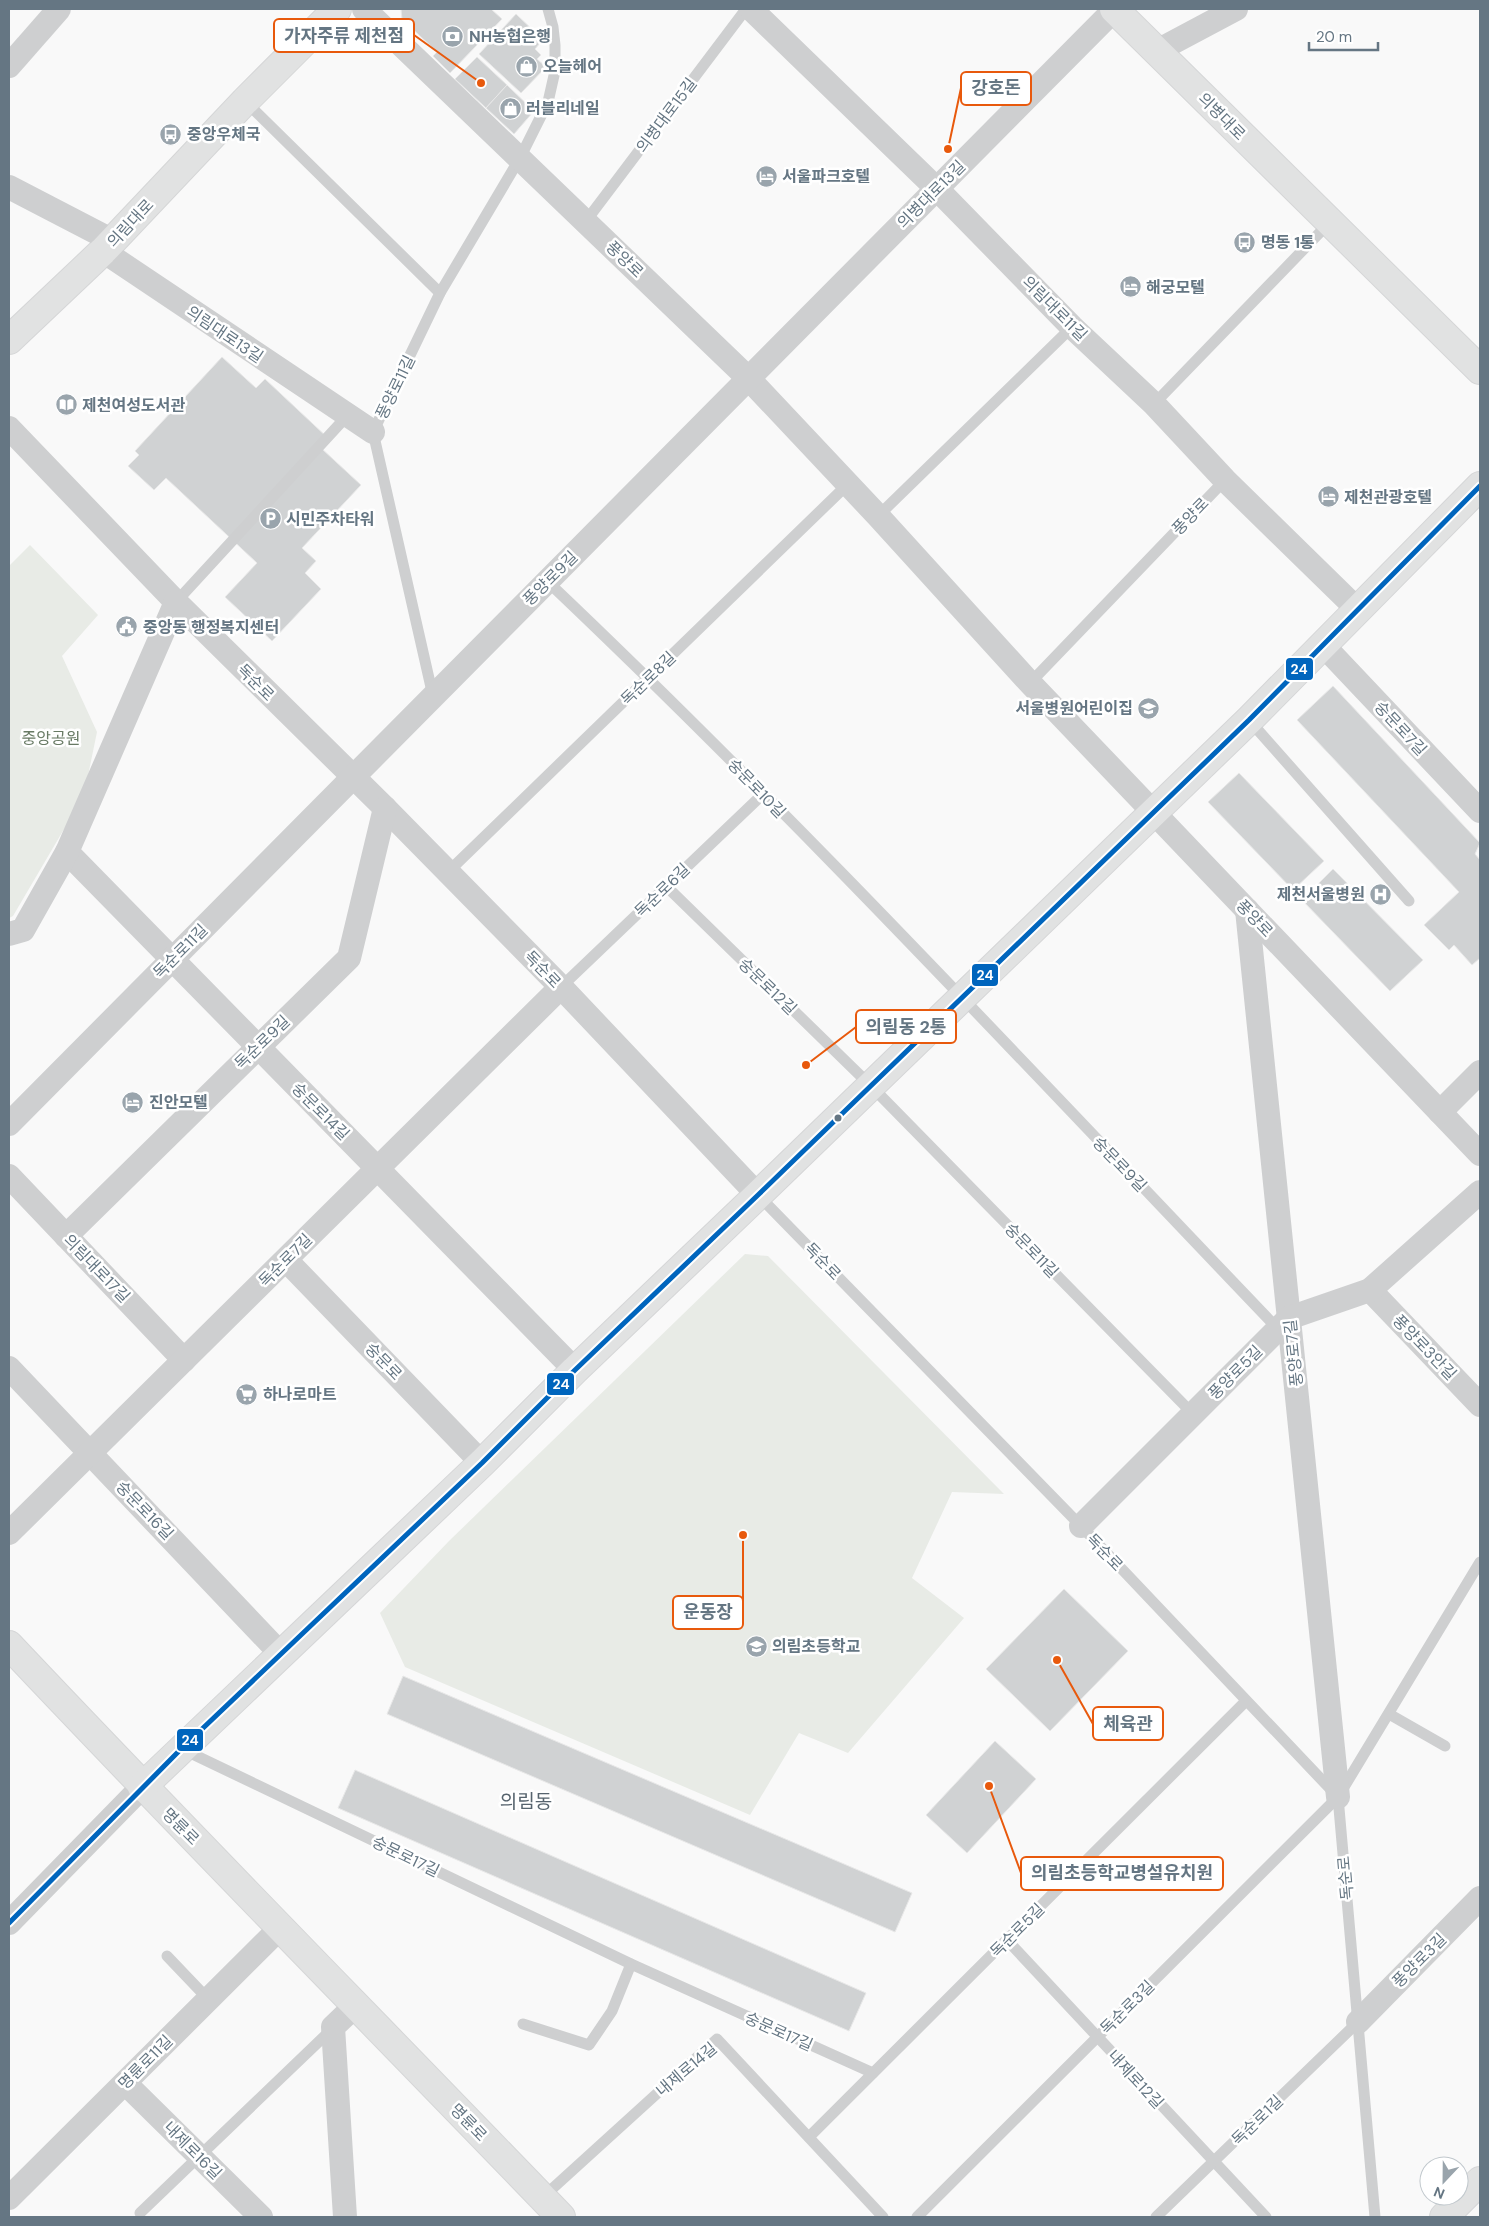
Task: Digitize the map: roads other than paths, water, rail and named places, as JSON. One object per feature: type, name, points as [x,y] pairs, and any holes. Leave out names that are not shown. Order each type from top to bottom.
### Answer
[{"type":"street","points":[[9,66],[59,9]]},
{"type":"street","name":"의림대로","points":[[9,340],[108,246],[245,101],[337,9]]},
{"type":"street","name":"풍양로","points":[[364,9],[586,220],[748,378],[878,516],[1030,683],[1480,1154]]},
{"type":"street","name":"의림대로11길","points":[[751,9],[936,188],[1072,327],[1154,404],[1225,480],[1357,609]]},
{"type":"street","name":"의병대로13길","points":[[748,378],[1115,9]]},
{"type":"street","name":"의병대로","points":[[1115,9],[1480,370]]},
{"type":"street","points":[[1157,51],[1236,9]]},
{"type":"street","name":"의림대로13길","points":[[9,187],[108,246],[347,416],[373,432]]},
{"type":"street","name":"풍양로9길","points":[[352,778],[748,378]]},
{"type":"street","name":"독순로","points":[[9,428],[176,602],[448,872],[758,1195]]},
{"type":"street","points":[[9,1923],[181,1749],[482,1462],[1249,720],[1480,486]]},
{"type":"street","points":[[9,934],[23,930],[67,852],[176,602]]},
{"type":"street","name":"숭문로7길","points":[[1322,644],[1480,811]]},
{"type":"street","name":"독순로11길","points":[[9,1124],[352,778]]},
{"type":"street","name":"독순로9길","points":[[66,1236],[349,958],[385,808]]},
{"type":"street","name":"숭문로14길","points":[[67,852],[575,1370]]},
{"type":"street","name":"풍양로7길","points":[[1248,910],[1284,1324],[1338,1797]]},
{"type":"street","name":"독순로7길","points":[[9,1533],[560,987]]},
{"type":"street","points":[[1440,1112],[1480,1072]]},
{"type":"street","name":"의림대로17길","points":[[9,1176],[184,1360]]},
{"type":"street","name":"풍양로5길","points":[[1081,1526],[1284,1324],[1370,1290],[1480,1192]]},
{"type":"street","name":"숭문로","points":[[286,1260],[482,1462]]},
{"type":"street","name":"풍양로3안길","points":[[1370,1290],[1480,1405]]},
{"type":"street","name":"숭문로16길","points":[[9,1368],[280,1653]]},
{"type":"street","name":"명륜로","points":[[9,1645],[142,1787],[281,1927],[561,2217]]},
{"type":"street","name":"풍양로3길","points":[[1358,2022],[1480,1898]]},
{"type":"street","name":"명륜로11길","points":[[9,2198],[281,1927]]},
{"type":"street","points":[[345,2217],[333,2027],[356,2005]]},
{"type":"street","name":"내제로16길","points":[[125,2083],[261,2217]]},
{"type":"street","points":[[1444,2217],[1480,2181]]},
{"type":"lane","name":"풍양로11길","points":[[433,696],[373,432],[440,293],[520,158],[552,91],[556,45],[548,9]]},
{"type":"lane","name":"의병대로15길","points":[[586,220],[746,9]]},
{"type":"lane","points":[[245,101],[440,293]]},
{"type":"lane","points":[[1154,404],[1330,222]]},
{"type":"lane","points":[[878,516],[1072,327]]},
{"type":"lane","points":[[176,602],[347,416]]},
{"type":"lane","name":"풍양로","points":[[1030,683],[1225,480]]},
{"type":"lane","name":"독순로8길","points":[[448,872],[848,484]]},
{"type":"lane","name":"숭문로10길","points":[[547,581],[649,678],[962,999]]},
{"type":"lane","points":[[1249,720],[1409,901]]},
{"type":"lane","name":"독순로6길","points":[[560,987],[763,794]]},
{"type":"lane","name":"숭문로12길","points":[[666,886],[871,1086]]},
{"type":"lane","name":"숭문로9길","points":[[962,999],[1284,1324]]},
{"type":"lane","name":"숭문로11길","points":[[871,1086],[1192,1414]]},
{"type":"lane","name":"독순로","points":[[758,1195],[1081,1526],[1338,1797],[1375,2217]]},
{"type":"lane","name":"독순로3길","points":[[917,2217],[1338,1797],[1480,1562]]},
{"type":"lane","name":"독순로5길","points":[[809,2137],[1246,1700]]},
{"type":"lane","points":[[1389,1714],[1445,1746]]},
{"type":"lane","name":"숭문로17길","points":[[181,1749],[631,1964],[873,2073]]},
{"type":"lane","name":"내제로12길","points":[[1007,1940],[1266,2217]]},
{"type":"lane","points":[[166,1956],[208,1999]]},
{"type":"lane","points":[[523,2024],[589,2045],[612,2011],[631,1964]]},
{"type":"lane","name":"독순로1길","points":[[1156,2217],[1358,2022]]},
{"type":"lane","points":[[140,2213],[333,2027]]},
{"type":"lane","name":"내제로14길","points":[[542,2198],[717,2039],[883,2217]]},
{"type":"place","name":"NH농협은행","points":[[453,36]]},
{"type":"place","name":"오늘헤어","points":[[527,66]]},
{"type":"place","name":"가자주류 제천점","points":[[481,83]]},
{"type":"place","name":"러블리네일","points":[[510,108]]},
{"type":"place","name":"중앙우체국","points":[[171,134]]},
{"type":"place","name":"강호돈","points":[[948,149]]},
{"type":"place","name":"서울파크호텔","points":[[766,176]]},
{"type":"place","name":"명동 1통","points":[[1245,242]]},
{"type":"place","name":"해궁모텔","points":[[1130,287]]},
{"type":"place","name":"제천여성도서관","points":[[66,405]]},
{"type":"place","name":"제천관광호텔","points":[[1328,497]]},
{"type":"place","name":"시민주차타워","points":[[270,519]]},
{"type":"place","name":"중앙동 행정복지센터","points":[[127,627]]},
{"type":"place","name":"서울병원어린이집","points":[[1149,708]]},
{"type":"place","name":"제천서울병원","points":[[1381,894]]},
{"type":"place","name":"의림동 2통","points":[[806,1065]]},
{"type":"place","name":"진안모텔","points":[[133,1102]]},
{"type":"place","name":"하나로마트","points":[[247,1394]]},
{"type":"place","name":"운동장","points":[[743,1535]]},
{"type":"place","name":"의림초등학교","points":[[756,1646]]},
{"type":"place","name":"체육관","points":[[1057,1660]]},
{"type":"place","name":"의림초등학교병설유치원","points":[[989,1786]]},
{"type":"district","name":"의림동","points":[[526,1801]]},
{"type":"park label","name":"중앙공원","points":[[51,738]]}]
